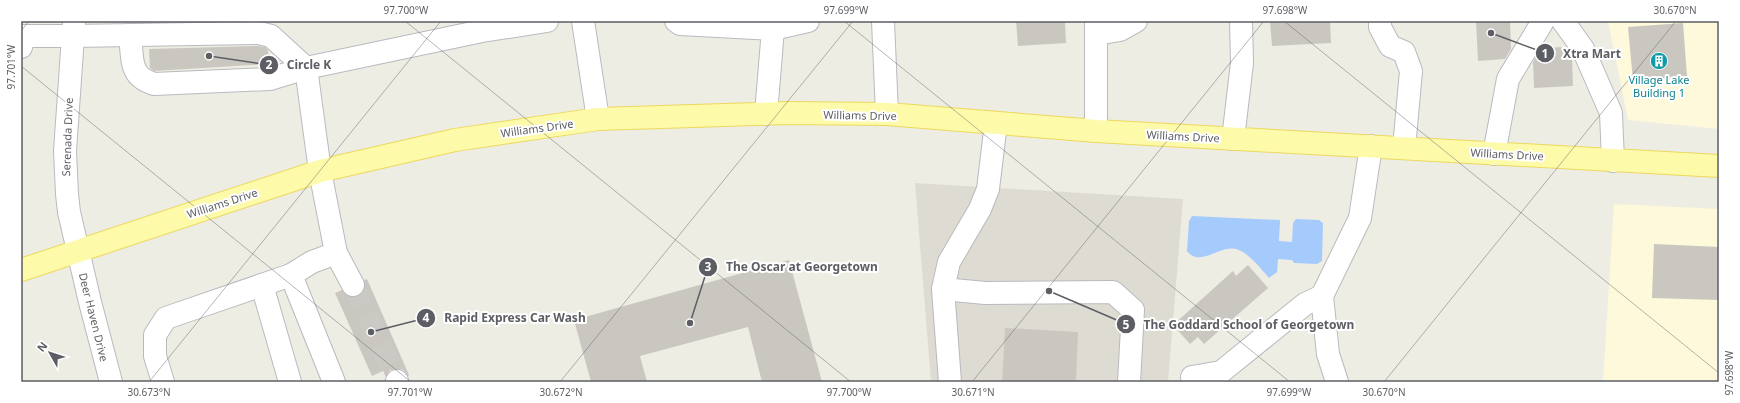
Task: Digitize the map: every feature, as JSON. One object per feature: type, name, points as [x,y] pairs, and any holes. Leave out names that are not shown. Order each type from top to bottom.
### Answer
[{"type":"main road","name":"Williams Drive","points":[[21,270],[320,171],[455,140],[598,119],[766,114],[887,114],[1096,131],[1719,166]]},
{"type":"street","points":[[130,35],[134,71],[144,81],[154,84],[270,79],[306,68],[456,29],[547,21]]},
{"type":"street","points":[[583,21],[598,119]]},
{"type":"street","points":[[676,21],[680,24],[773,29],[808,21]]},
{"type":"street","points":[[883,21],[887,114]]},
{"type":"street","points":[[1096,131],[1096,27],[1120,30],[1136,21]]},
{"type":"street","points":[[1233,139],[1242,63],[1241,21]]},
{"type":"street","points":[[1380,21],[1380,27],[1390,46],[1404,52],[1412,71],[1404,148]]},
{"type":"street","points":[[1494,154],[1508,79],[1543,21]]},
{"type":"street","points":[[1563,21],[1583,49],[1611,113],[1613,161]]},
{"type":"street","points":[[22,36],[74,29],[130,35],[259,32],[271,36],[306,68],[320,171],[336,253],[353,285]]},
{"type":"street","name":"Serenada Drive","points":[[74,29],[65,151],[65,173],[69,212],[78,252]]},
{"type":"street","points":[[766,114],[773,29]]},
{"type":"street","points":[[950,382],[943,289],[949,262],[980,210],[988,189],[996,123]]},
{"type":"street","points":[[1337,382],[1328,354],[1322,296],[1360,218],[1371,146]]},
{"type":"street","name":"Deer Haven Drive","points":[[78,252],[111,382]]},
{"type":"street","points":[[162,382],[155,356],[155,335],[166,318],[291,275],[312,262],[336,253]]},
{"type":"street","points":[[291,275],[334,382]]},
{"type":"street","points":[[262,285],[290,382]]},
{"type":"street","points":[[943,289],[985,293],[1113,292],[1133,310],[1129,382]]},
{"type":"street","points":[[1192,378],[1221,372],[1305,304],[1322,296]]},
{"type":"shaded area","points":[[1608,21],[1719,21],[1719,129],[1628,120]]},
{"type":"shaded area","points":[[915,183],[1183,199],[1168,382],[931,382]]},
{"type":"shaded area","points":[[1614,204],[1719,209],[1719,382],[1603,382]]},
{"type":"water","points":[[1192,216],[1280,220],[1279,241],[1292,242],[1293,223],[1296,219],[1319,220],[1323,223],[1322,261],[1317,264],[1294,263],[1292,260],[1278,259],[1277,272],[1269,278],[1245,253],[1240,250],[1223,250],[1204,257],[1192,256],[1187,251],[1189,221]]},
{"type":"building","points":[[1016,21],[1065,21],[1066,43],[1018,46]]},
{"type":"building","points":[[1270,21],[1330,21],[1331,43],[1272,46]]},
{"type":"building","points":[[1476,21],[1510,21],[1511,49],[1505,59],[1478,61]]},
{"type":"building","name":"Village Lake Building 1","points":[[1683,23],[1687,76],[1633,81],[1628,27]]},
{"type":"building","points":[[265,47],[268,50],[269,64],[154,71],[150,68],[149,49]]},
{"type":"building","points":[[1566,47],[1572,56],[1573,86],[1534,88],[1533,62],[1541,48]]},
{"type":"building","points":[[1654,244],[1719,247],[1719,300],[1652,298]]},
{"type":"building","points":[[789,260],[822,382],[762,382],[748,327],[640,356],[647,382],[591,382],[574,320]]},
{"type":"building","points":[[1248,265],[1268,288],[1204,344],[1198,337],[1190,344],[1173,325],[1233,271],[1236,276]]},
{"type":"building","points":[[367,279],[409,375],[408,376],[404,370],[397,369],[390,370],[386,377],[383,371],[372,376],[335,293],[342,290],[347,296],[358,296],[364,291],[364,280]]},
{"type":"building","points":[[1005,328],[1078,332],[1076,382],[1002,382]]},
{"type":"tunnel","points":[[353,285],[397,381]]},
{"type":"place","name":"Xtra Mart","points":[[1491,33]]},
{"type":"place","name":"Circle K","points":[[209,56]]},
{"type":"place","name":"Village Lake Building 1","points":[[1659,61]]},
{"type":"place","name":"The Goddard School of Georgetown","points":[[1049,291]]},
{"type":"place","name":"The Oscar at Georgetown","points":[[690,323]]},
{"type":"place","name":"Rapid Express Car Wash","points":[[371,332]]}]
